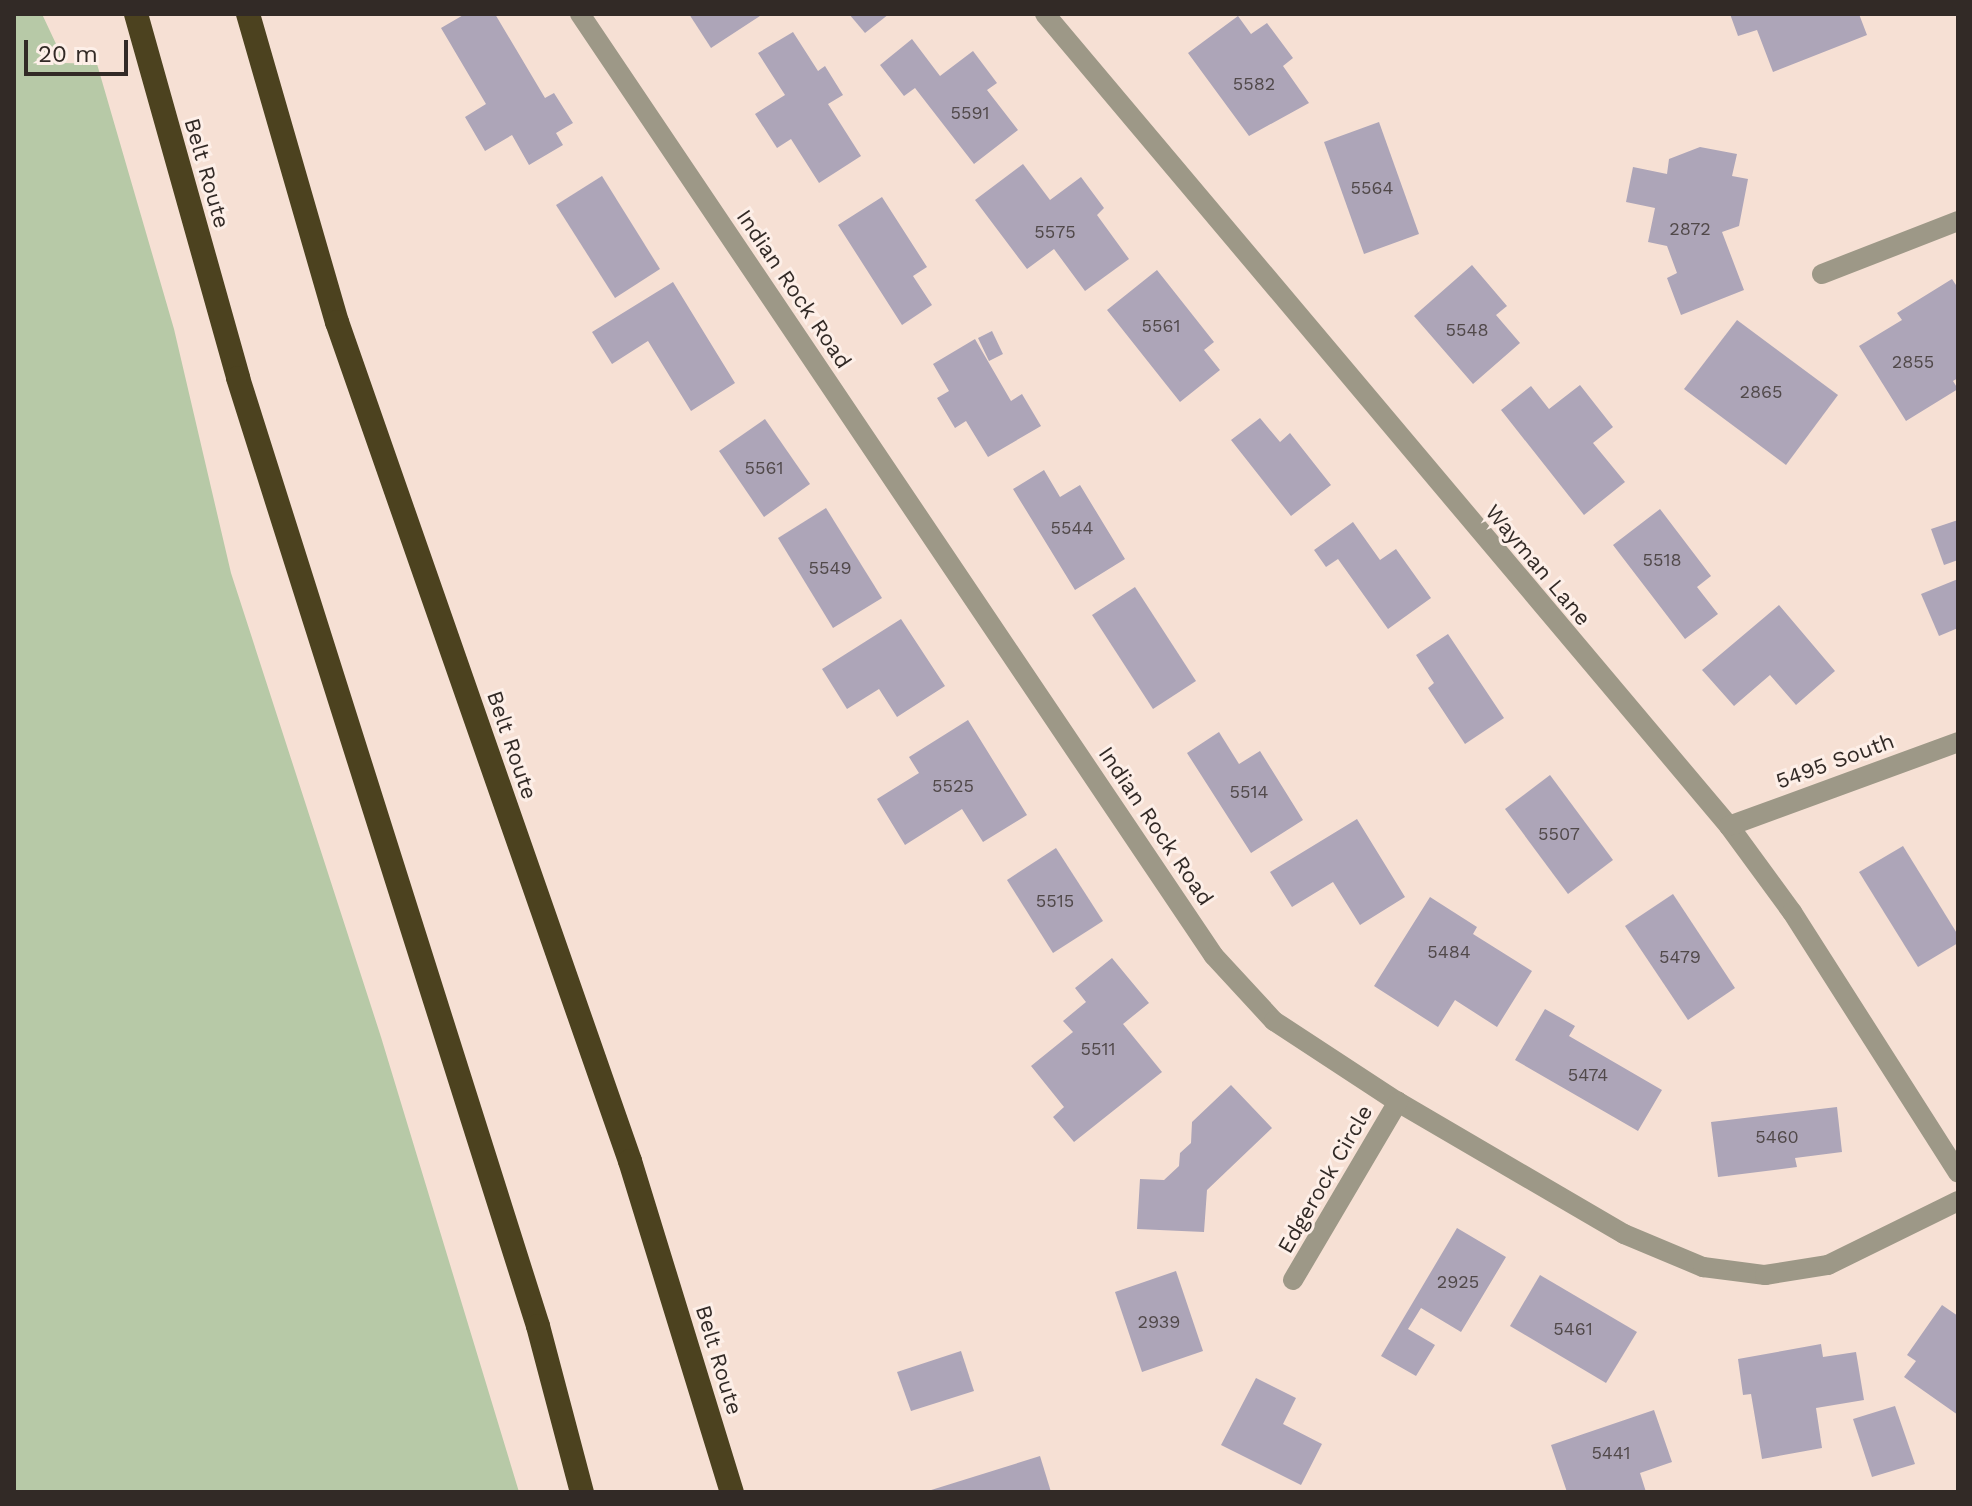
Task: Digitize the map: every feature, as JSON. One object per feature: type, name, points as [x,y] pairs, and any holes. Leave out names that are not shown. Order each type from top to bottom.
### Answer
[{"type":"highway","name":"Belt Route","points":[[136,14],[238,378],[538,1326],[582,1492]]},
{"type":"highway","name":"Belt Route","points":[[248,14],[337,322],[630,1161],[732,1492]]},
{"type":"street","name":"Indian Rock Road","points":[[580,14],[1223,968],[1298,1040],[1624,1234],[1675,1257],[1733,1272],[1765,1275],[1828,1265],[1958,1201]]},
{"type":"street","name":"Wayman Lane","points":[[1045,14],[1729,826],[1792,912],[1958,1173]]},
{"type":"street","points":[[1822,274],[1958,221]]},
{"type":"street","name":"5495 South","points":[[1729,826],[1958,742]]},
{"type":"street","name":"Edgerock Circle","points":[[1293,1280],[1398,1102]]},
{"type":"green space","points":[[14,14],[42,14],[65,63],[97,64],[174,329],[231,573],[381,1037],[519,1492],[14,1492]]},
{"type":"building","points":[[465,14],[495,14],[545,98],[554,93],[573,123],[556,133],[563,145],[529,165],[512,135],[485,151],[465,117],[486,104],[441,28]]},
{"type":"building","points":[[689,14],[763,14],[711,48]]},
{"type":"building","points":[[849,14],[889,14],[865,33]]},
{"type":"building","points":[[1730,14],[1859,14],[1867,35],[1773,72],[1757,30],[1738,36]]},
{"type":"building","points":[[1238,16],[1251,34],[1267,23],[1293,58],[1283,66],[1309,103],[1249,136],[1188,53]]},
{"type":"building","points":[[793,32],[818,71],[825,66],[843,95],[828,104],[861,156],[819,183],[791,139],[777,148],[755,114],[785,95],[758,53]]},
{"type":"building","points":[[912,39],[940,76],[973,51],[997,83],[987,90],[1018,130],[974,164],[915,88],[904,96],[880,65]]},
{"type":"building","points":[[1379,122],[1419,234],[1364,254],[1324,142]]},
{"type":"building","points":[[1700,147],[1737,154],[1732,176],[1748,179],[1739,226],[1722,232],[1744,290],[1681,315],[1667,278],[1677,273],[1667,246],[1648,242],[1655,208],[1626,202],[1633,167],[1667,174],[1669,159]]},
{"type":"building","points":[[1023,164],[1050,200],[1081,177],[1104,208],[1097,215],[1129,259],[1085,291],[1054,249],[1027,269],[975,200]]},
{"type":"building","points":[[602,176],[660,269],[615,298],[556,205]]},
{"type":"building","points":[[882,197],[927,267],[913,276],[932,305],[902,325],[838,225]]},
{"type":"building","points":[[1472,265],[1507,306],[1496,315],[1520,343],[1473,384],[1414,316]]},
{"type":"building","points":[[1157,270],[1214,342],[1204,350],[1220,370],[1180,402],[1107,310]]},
{"type":"building","points":[[1952,279],[1958,288],[1958,378],[1953,381],[1958,389],[1906,421],[1859,346],[1902,320],[1897,313]]},
{"type":"building","points":[[673,282],[735,383],[691,411],[648,341],[612,364],[592,332]]},
{"type":"building","points":[[1737,320],[1838,395],[1786,465],[1684,389]]},
{"type":"building","points":[[992,331],[1003,354],[989,361],[978,338]]},
{"type":"building","points":[[975,339],[1011,401],[1022,394],[1041,426],[988,457],[966,421],[955,428],[937,398],[949,391],[933,364]]},
{"type":"building","points":[[1580,385],[1613,427],[1593,443],[1625,482],[1584,515],[1501,410],[1531,386],[1549,409]]},
{"type":"building","points":[[1260,418],[1280,442],[1290,433],[1331,485],[1291,516],[1231,440]]},
{"type":"building","points":[[765,419],[810,484],[764,517],[719,451]]},
{"type":"building","points":[[1044,470],[1060,497],[1080,485],[1125,559],[1075,590],[1013,489]]},
{"type":"building","points":[[826,508],[882,598],[833,628],[778,538]]},
{"type":"building","points":[[1660,509],[1711,576],[1697,587],[1718,614],[1685,639],[1613,545]]},
{"type":"building","points":[[1958,520],[1958,560],[1944,565],[1931,529]]},
{"type":"building","points":[[1353,522],[1380,560],[1396,549],[1431,598],[1388,629],[1338,559],[1326,567],[1314,550]]},
{"type":"building","points":[[1958,579],[1958,628],[1939,636],[1921,594]]},
{"type":"building","points":[[1135,587],[1196,681],[1153,709],[1092,615]]},
{"type":"building","points":[[1779,605],[1835,671],[1796,705],[1770,675],[1734,706],[1702,670]]},
{"type":"building","points":[[901,619],[945,686],[897,717],[879,689],[847,709],[822,669]]},
{"type":"building","points":[[1448,634],[1504,718],[1465,744],[1428,688],[1434,683],[1416,655]]},
{"type":"building","points":[[968,720],[1027,815],[983,842],[962,809],[905,845],[877,799],[919,773],[909,757]]},
{"type":"building","points":[[1219,732],[1239,764],[1260,751],[1303,820],[1251,853],[1187,753]]},
{"type":"building","points":[[1550,775],[1613,860],[1568,894],[1505,809]]},
{"type":"building","points":[[1357,819],[1405,897],[1360,925],[1333,882],[1292,907],[1270,872]]},
{"type":"building","points":[[1903,846],[1958,935],[1958,943],[1918,967],[1859,872]]},
{"type":"building","points":[[1056,848],[1103,921],[1053,953],[1007,880]]},
{"type":"building","points":[[1673,894],[1735,988],[1688,1020],[1625,926]]},
{"type":"building","points":[[1430,897],[1477,927],[1473,934],[1532,971],[1497,1027],[1455,1000],[1438,1027],[1374,986]]},
{"type":"building","points":[[1112,958],[1149,1003],[1123,1024],[1162,1072],[1074,1142],[1053,1117],[1064,1107],[1031,1066],[1073,1032],[1063,1021],[1086,1002],[1075,988]]},
{"type":"building","points":[[1545,1009],[1575,1026],[1569,1036],[1662,1090],[1638,1131],[1515,1060]]},
{"type":"building","points":[[1231,1085],[1272,1128],[1207,1190],[1204,1232],[1137,1229],[1140,1179],[1164,1180],[1179,1166],[1180,1153],[1191,1143],[1192,1122]]},
{"type":"building","points":[[1837,1107],[1842,1152],[1795,1158],[1797,1167],[1718,1177],[1711,1122]]},
{"type":"building","points":[[1457,1228],[1506,1257],[1461,1332],[1421,1308],[1408,1329],[1435,1345],[1416,1376],[1381,1356]]},
{"type":"building","points":[[1176,1271],[1203,1351],[1142,1372],[1115,1292]]},
{"type":"building","points":[[1540,1275],[1637,1332],[1606,1383],[1510,1326]]},
{"type":"building","points":[[1942,1305],[1958,1316],[1958,1415],[1904,1377],[1916,1361],[1907,1355]]},
{"type":"building","points":[[1821,1344],[1823,1357],[1856,1352],[1864,1400],[1816,1408],[1822,1448],[1762,1459],[1751,1394],[1743,1395],[1738,1359]]},
{"type":"building","points":[[961,1351],[974,1391],[911,1411],[897,1372]]},
{"type":"building","points":[[1256,1378],[1296,1398],[1283,1424],[1322,1444],[1301,1485],[1221,1445]]},
{"type":"building","points":[[1895,1406],[1915,1464],[1872,1477],[1853,1419]]},
{"type":"building","points":[[1654,1410],[1672,1462],[1640,1473],[1646,1492],[1567,1492],[1551,1445]]},
{"type":"building","points":[[1040,1456],[1051,1492],[928,1492],[928,1491]]}]
